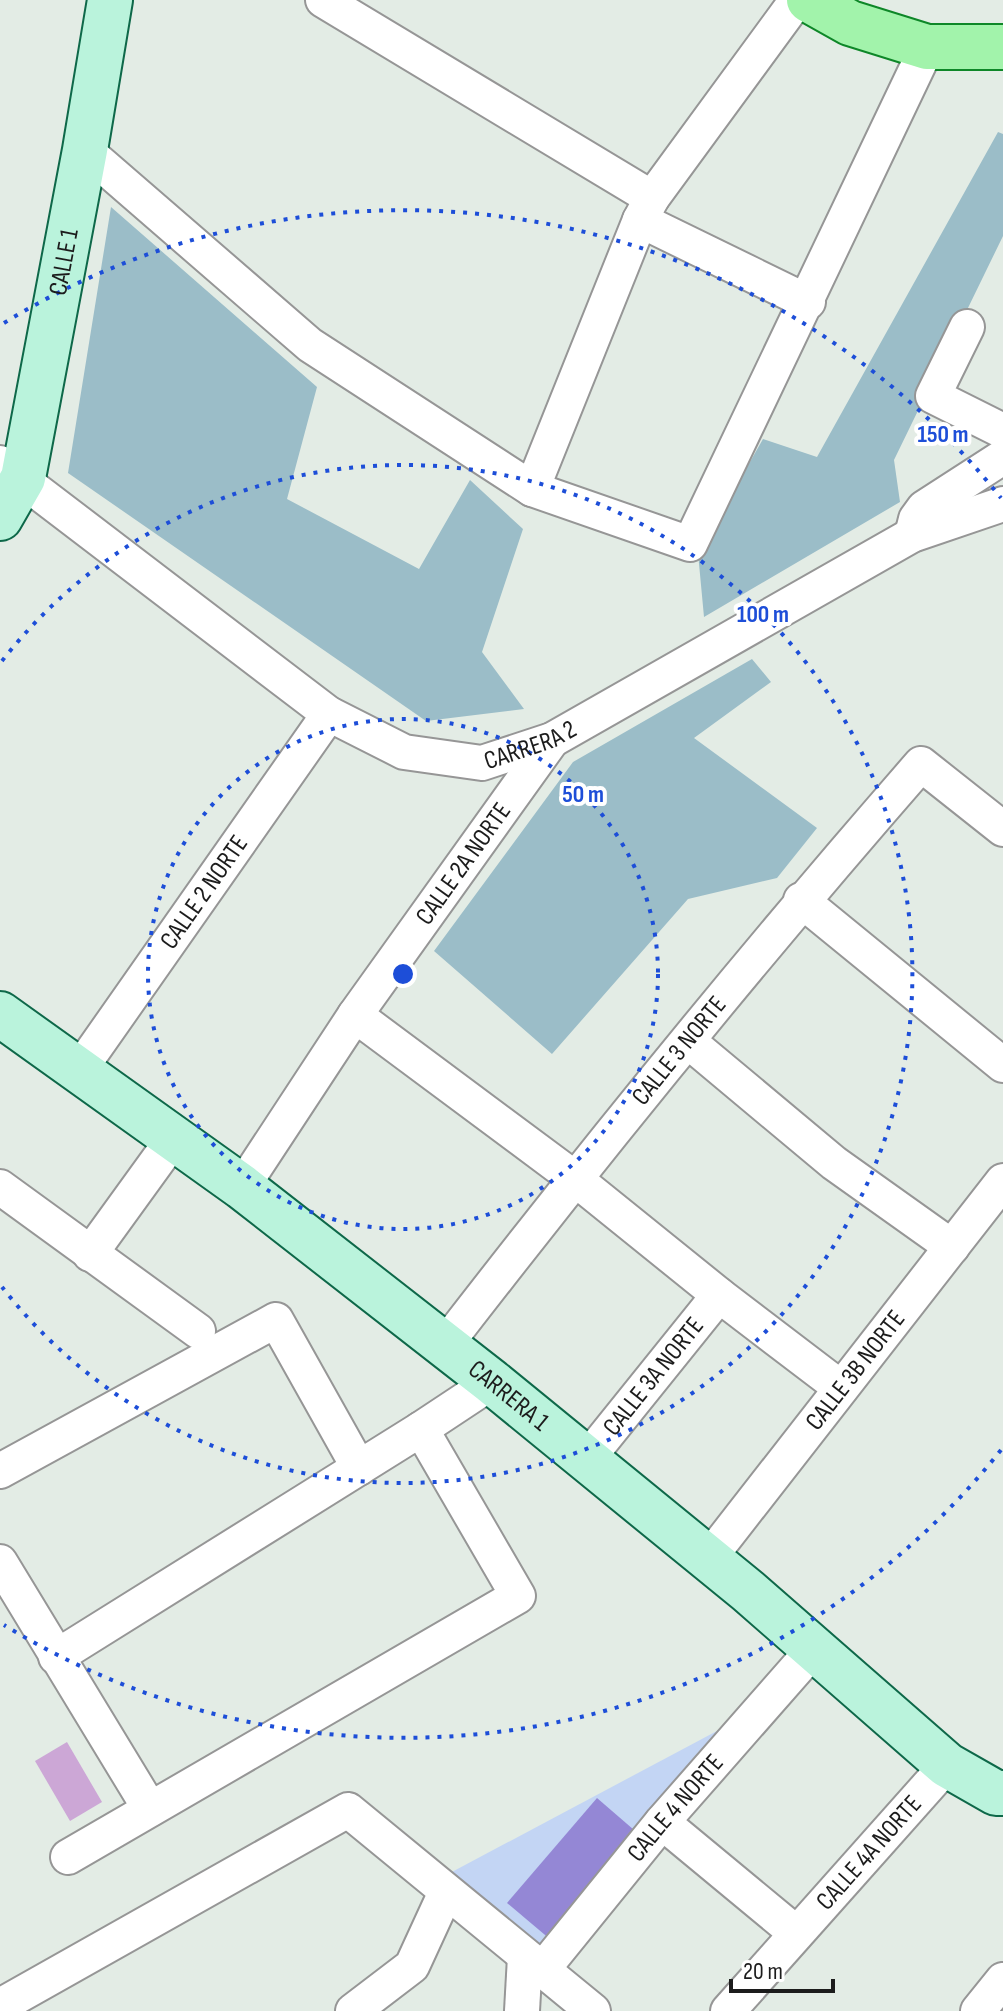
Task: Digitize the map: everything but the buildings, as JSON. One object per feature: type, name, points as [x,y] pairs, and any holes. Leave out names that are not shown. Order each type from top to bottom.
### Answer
[{"type":"main road","points":[[809,0],[850,23],[927,47],[1003,47]]},
{"type":"street","name":"CALLE 1","points":[[0,518],[85,150],[110,0]]},
{"type":"street","points":[[323,0],[646,209],[808,302]]},
{"type":"street","points":[[532,489],[646,209],[797,0]]},
{"type":"street","points":[[85,150],[310,345],[532,489],[690,544],[927,47]]},
{"type":"street","points":[[967,327],[933,396],[1003,431]]},
{"type":"street","points":[[912,535],[916,519],[924,508],[1003,457]]},
{"type":"street","name":"CARRERA 2","points":[[11,470],[329,714],[404,752],[482,763],[552,740],[912,535],[1003,504]]},
{"type":"street","name":"CALLE 2 NORTE","points":[[80,1069],[329,714]]},
{"type":"street","name":"CALLE 2A NORTE","points":[[242,1187],[355,1015],[552,740]]},
{"type":"street","name":"CALLE 3 NORTE","points":[[445,1345],[574,1178],[801,900],[921,764],[1003,829]]},
{"type":"street","points":[[801,900],[1003,1065]]},
{"type":"street","name":"CARRERA 1","points":[[0,1014],[242,1187],[492,1382],[709,1558],[947,1765],[996,1793],[1003,1793]]},
{"type":"street","points":[[355,1015],[574,1178],[841,1388]]},
{"type":"street","points":[[688,1041],[834,1163],[952,1247]]},
{"type":"street","points":[[90,1254],[174,1138]]},
{"type":"street","name":"CALLE 3B NORTE","points":[[709,1558],[1003,1181]]},
{"type":"street","points":[[0,1187],[198,1331]]},
{"type":"street","name":"CALLE 3A NORTE","points":[[587,1459],[719,1295]]},
{"type":"street","points":[[0,1471],[276,1320],[359,1468]]},
{"type":"street","points":[[56,1657],[492,1382]]},
{"type":"street","points":[[68,1857],[518,1596],[421,1429]]},
{"type":"street","points":[[0,1562],[150,1809]]},
{"type":"street","name":"CALLE 4 NORTE","points":[[534,1964],[813,1650]]},
{"type":"street","name":"CALLE 4A NORTE","points":[[728,2011],[947,1765]]},
{"type":"street","points":[[2,2011],[7,2002],[348,1810],[593,2011]]},
{"type":"street","points":[[662,1822],[796,1933]]},
{"type":"street","points":[[353,2011],[412,1966],[446,1892]]},
{"type":"street","points":[[522,2011],[534,1964]]},
{"type":"street","points":[[978,2011],[1003,1980]]},
{"type":"shaded area","points":[[998,132],[1003,134],[1003,236],[894,460],[900,502],[704,617],[698,553],[763,439],[817,457]]},
{"type":"shaded area","points":[[111,207],[317,387],[287,499],[419,569],[470,480],[523,529],[482,652],[524,709],[426,721],[68,473]]},
{"type":"shaded area","points":[[752,659],[771,682],[694,738],[817,828],[777,878],[688,899],[552,1054],[434,951],[573,762]]},
{"type":"shaded area","points":[[747,1715],[551,1956],[450,1873]]},
{"type":"shaded area","points":[[67,1742],[102,1802],[70,1821],[35,1761]]},
{"type":"shaded area","points":[[597,1798],[641,1836],[551,1940],[507,1903]]}]
